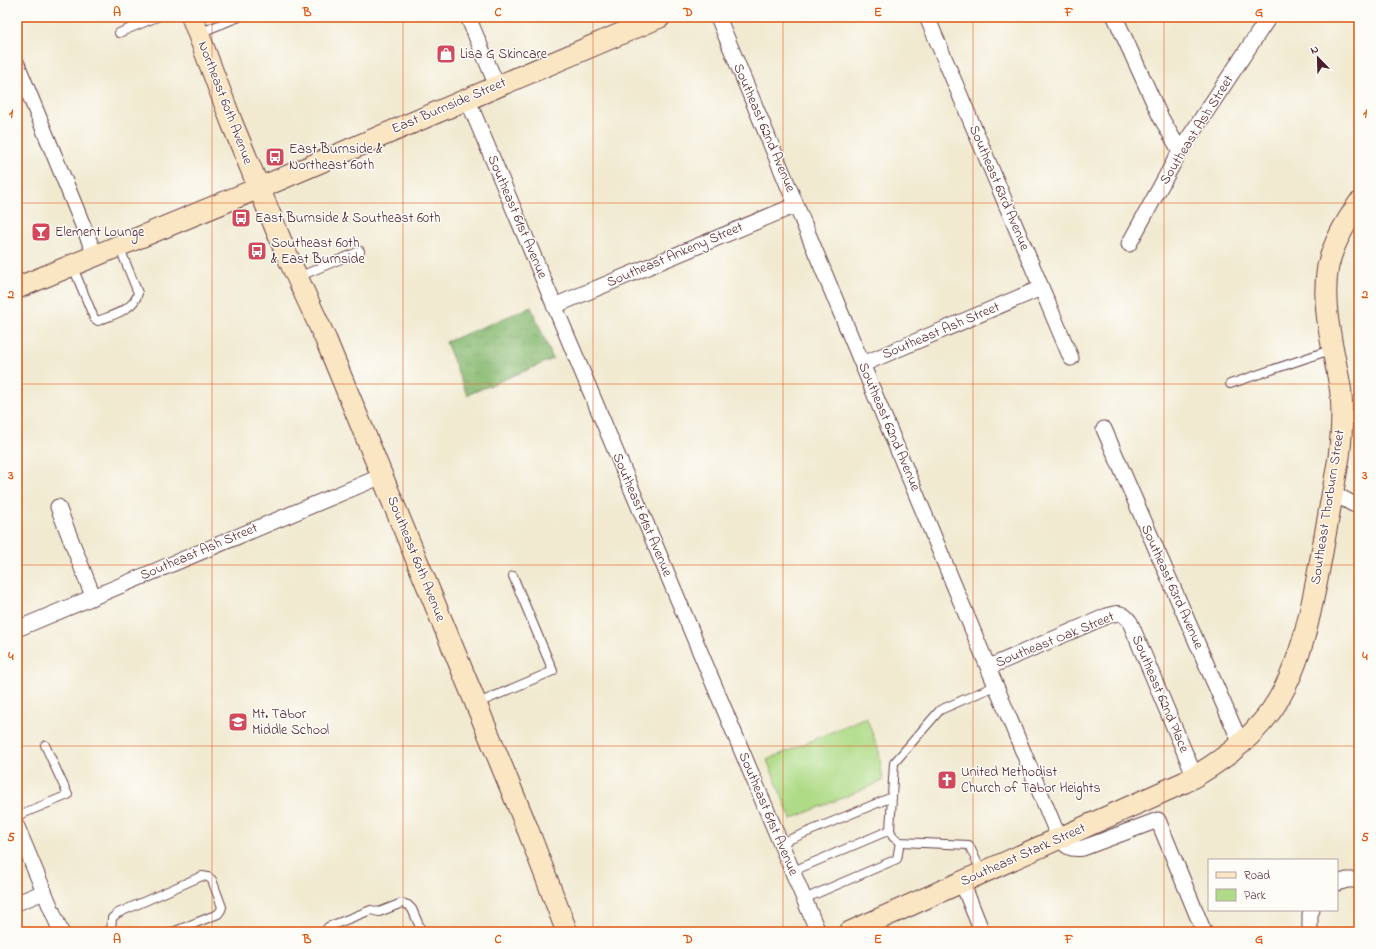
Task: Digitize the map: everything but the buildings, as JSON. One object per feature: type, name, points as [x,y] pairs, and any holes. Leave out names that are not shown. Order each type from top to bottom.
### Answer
[{"type":"main road","name":"East Burnside Street","points":[[17,288],[259,188],[660,17]]},
{"type":"main road","name":"Northeast 60th Avenue","points":[[195,25],[232,123],[259,188]]},
{"type":"main road","name":"Southeast 60th Avenue","points":[[259,188],[326,340],[528,830],[567,932]]},
{"type":"main road","name":"Southeast Thorburn Street","points":[[1195,776],[1222,760],[1241,744],[1271,711],[1282,694],[1305,635],[1333,493],[1342,436],[1339,381],[1326,304],[1325,288],[1328,265],[1336,241],[1359,203]]},
{"type":"main road","name":"Southeast Stark Street","points":[[850,932],[1162,793],[1195,776]]},
{"type":"street","points":[[468,17],[497,86]]},
{"type":"street","name":"Southeast 62nd Avenue","points":[[718,17],[997,685],[1059,838]]},
{"type":"street","name":"Southeast 63rd Avenue","points":[[927,17],[1071,358]]},
{"type":"street","points":[[1115,17],[1160,116],[1180,151]]},
{"type":"street","name":"Southeast Ash Street","points":[[1129,244],[1180,151],[1269,17]]},
{"type":"street","points":[[17,64],[95,255]]},
{"type":"street","name":"Southeast 61st Avenue","points":[[467,98],[818,932]]},
{"type":"street","name":"Southeast Ankeny Street","points":[[554,306],[796,205]]},
{"type":"street","name":"Southeast Ash Street","points":[[863,364],[1041,288]]},
{"type":"street","name":"Southeast 63rd Avenue","points":[[1104,429],[1241,744]]},
{"type":"street","name":"Southeast Ash Street","points":[[17,629],[382,476]]},
{"type":"street","points":[[1333,493],[1353,504],[1359,505]]},
{"type":"street","points":[[58,508],[93,596]]},
{"type":"street","name":"Southeast Oak Street","points":[[989,667],[1107,616],[1121,614]]},
{"type":"street","name":"Southeast 62nd Place","points":[[1121,614],[1130,622],[1195,776]]},
{"type":"street","points":[[1059,838],[1073,850],[1083,848],[1158,820],[1204,932]]},
{"type":"street","points":[[17,827],[61,932]]},
{"type":"street","points":[[1338,883],[1347,880],[1359,880]]},
{"type":"street","points":[[962,882],[982,932]]},
{"type":"street","points":[[17,903],[44,892]]},
{"type":"street","points":[[1310,932],[1310,914],[1312,911]]},
{"type":"lane","points":[[119,32],[157,17]]},
{"type":"lane","points":[[195,25],[239,17]]},
{"type":"lane","points":[[72,264],[94,318],[98,320],[124,310],[137,299],[138,293],[119,245]]},
{"type":"lane","points":[[297,277],[360,251]]},
{"type":"lane","points":[[1230,384],[1333,349]]},
{"type":"lane","points":[[476,704],[553,670],[513,576]]},
{"type":"lane","points":[[982,872],[969,845],[900,842],[893,837],[890,830],[894,763],[940,710],[997,685]]},
{"type":"lane","points":[[17,816],[68,794],[45,745]]},
{"type":"lane","points":[[781,843],[892,797]]},
{"type":"lane","points":[[792,871],[890,830]]},
{"type":"lane","points":[[804,899],[897,859],[900,842]]},
{"type":"lane","points":[[111,932],[112,918],[118,913],[202,876],[212,880],[222,906],[218,914],[173,932]]},
{"type":"lane","points":[[324,932],[328,927],[371,910],[379,912],[402,903],[408,905],[412,909],[422,932]]},
{"type":"green space","points":[[531,307],[553,359],[467,395],[446,342]]},
{"type":"green space","points":[[866,717],[879,751],[883,781],[791,819],[767,760]]},
{"type":"place","name":"Lisa G Skincare","points":[[446,54]]},
{"type":"place","name":"East Burnside & Northeast 60th","points":[[275,157]]},
{"type":"place","name":"East Burnside & Southeast 60th","points":[[241,218]]},
{"type":"place","name":"Element Lounge","points":[[41,232]]},
{"type":"place","name":"Southeast 60th & East Burnside","points":[[257,251]]},
{"type":"place","name":"Mt. Tabor Middle School","points":[[238,722]]},
{"type":"place","name":"United Methodist Church of Tabor Heights","points":[[947,780]]}]
